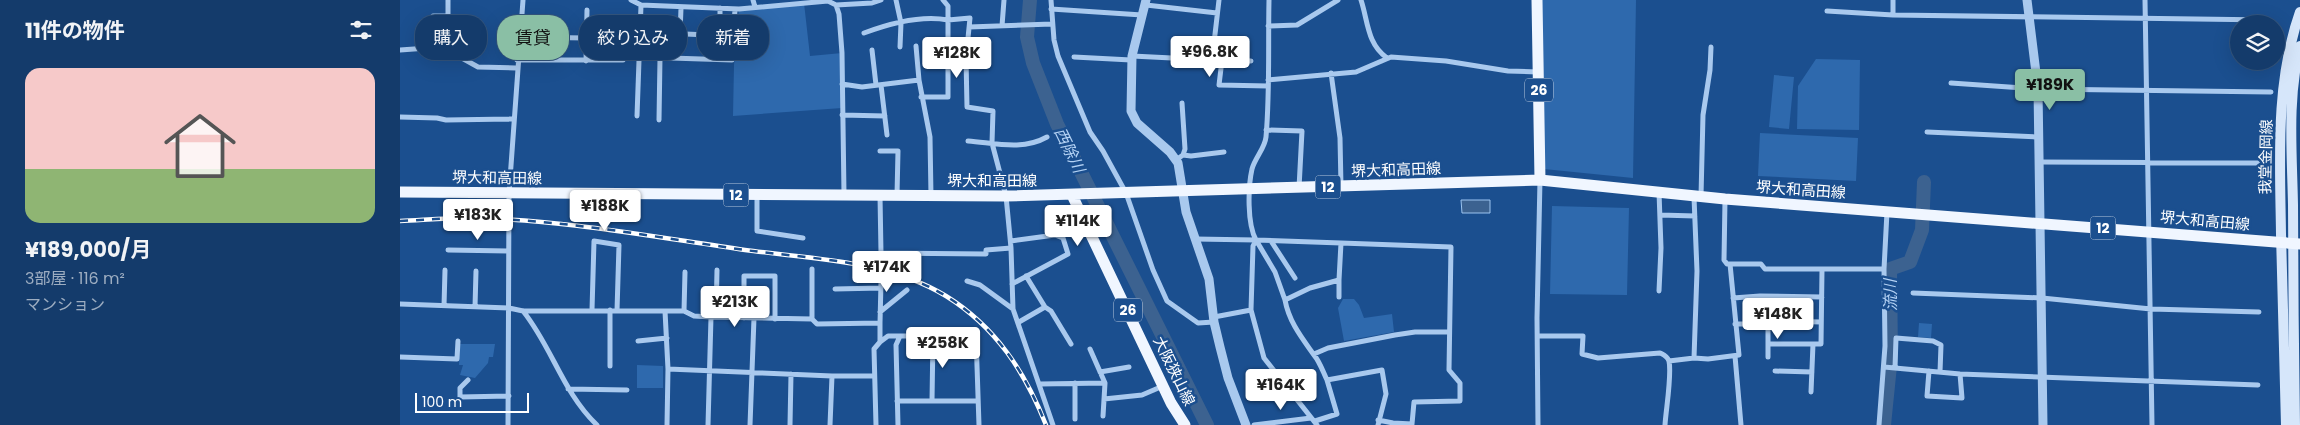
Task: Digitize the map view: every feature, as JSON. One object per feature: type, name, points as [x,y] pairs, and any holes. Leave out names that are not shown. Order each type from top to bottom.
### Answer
[{"type":"main road","name":"26","points":[[1537,0],[1540,180]]},
{"type":"main road","name":"我堂金岡線","points":[[2295,425],[2297,378],[2292,243],[2280,197],[2283,83],[2287,58],[2300,12]]},
{"type":"main road","name":"我堂金岡線","points":[[2286,425],[2292,243],[2293,136],[2300,46]]},
{"type":"main road","name":"堺大和高田線","points":[[400,192],[1006,196],[1540,180],[1698,197],[2292,243]]},
{"type":"main road","name":"大阪狭山線","points":[[1072,195],[1163,386],[1185,425]]},
{"type":"street","points":[[448,0],[448,15]]},
{"type":"street","points":[[521,15],[523,0]]},
{"type":"street","points":[[631,0],[641,5],[735,9],[828,1],[872,3],[881,0]]},
{"type":"street","points":[[753,0],[755,7]]},
{"type":"street","points":[[896,0],[901,23],[900,47]]},
{"type":"street","points":[[921,97],[948,98],[948,6],[943,0]]},
{"type":"street","points":[[1002,26],[1004,0]]},
{"type":"street","points":[[1051,0],[1052,24],[1058,56],[1090,132],[1103,151],[1122,193],[1167,301],[1198,323],[1251,310]]},
{"type":"street","points":[[1212,60],[1219,0]]},
{"type":"street","points":[[1254,425],[1314,421],[1336,414],[1327,380],[1314,354],[1309,350],[1292,322],[1275,272],[1256,240],[1249,210],[1252,168],[1266,140],[1269,0]]},
{"type":"street","points":[[1268,26],[1297,25],[1338,0]]},
{"type":"street","points":[[1361,0],[1371,42],[1378,52],[1386,58]]},
{"type":"street","points":[[1893,0],[1893,15]]},
{"type":"street","points":[[2027,0],[2038,89],[2043,425]]},
{"type":"street","points":[[2145,0],[2152,425]]},
{"type":"street","points":[[1217,13],[1146,2],[1132,58],[1131,102],[1137,123],[1180,158],[1224,152]]},
{"type":"street","points":[[839,3],[844,195]]},
{"type":"street","points":[[641,5],[641,15]]},
{"type":"street","points":[[680,15],[681,8]]},
{"type":"street","points":[[720,8],[720,15]]},
{"type":"street","points":[[687,58],[732,60],[735,9]]},
{"type":"street","points":[[1052,9],[1142,15]]},
{"type":"street","points":[[587,10],[587,15]]},
{"type":"street","points":[[1827,10],[1893,15],[2230,20]]},
{"type":"street","points":[[864,33],[882,26],[901,23],[940,18],[948,20],[970,18],[966,58],[967,107],[993,111],[992,143],[1006,196],[1011,241],[1013,309],[1053,425]]},
{"type":"street","points":[[969,27],[1052,24]]},
{"type":"street","points":[[916,46],[921,97],[930,137],[931,196]]},
{"type":"street","points":[[1694,358],[1697,271],[1695,216],[1703,115],[1710,70],[1711,47]]},
{"type":"street","points":[[400,50],[415,49]]},
{"type":"street","points":[[872,50],[887,135]]},
{"type":"street","points":[[1074,56],[1251,61]]},
{"type":"street","points":[[947,57],[966,58]]},
{"type":"street","points":[[1222,60],[1219,85],[1268,83],[1331,73],[1356,72],[1386,58],[1446,61],[1508,71],[1538,72]]},
{"type":"street","points":[[467,60],[478,67],[516,68]]},
{"type":"street","points":[[508,425],[509,193],[517,60],[622,60]]},
{"type":"street","points":[[637,116],[637,64],[639,60]]},
{"type":"street","points":[[659,120],[660,60]]},
{"type":"street","points":[[1331,73],[1340,138],[1341,187]]},
{"type":"street","points":[[842,84],[862,87],[919,80]]},
{"type":"street","points":[[1951,83],[2038,89],[2272,92]]},
{"type":"street","points":[[1182,103],[1185,150],[1180,158],[1182,192],[1208,279],[1214,320],[1228,378],[1246,425]]},
{"type":"street","points":[[842,115],[885,116]]},
{"type":"street","points":[[400,118],[437,118],[446,120],[513,119]]},
{"type":"street","points":[[1266,130],[1302,131],[1300,188]]},
{"type":"street","points":[[1927,132],[2038,137]]},
{"type":"street","points":[[968,140],[1018,146],[1034,144],[1047,137]]},
{"type":"street","points":[[880,151],[898,151],[897,196]]},
{"type":"street","points":[[2038,162],[2261,163]]},
{"type":"street","points":[[1538,425],[1540,180]]},
{"type":"street","points":[[1658,192],[1660,215],[1659,291]]},
{"type":"street","points":[[757,195],[757,231],[803,238]]},
{"type":"street","points":[[880,196],[881,253],[986,254],[986,250],[1011,248]]},
{"type":"street","points":[[1725,199],[1724,260],[1730,264],[1761,264],[1765,269],[1884,269]]},
{"type":"street","points":[[1879,425],[1884,367],[1886,212]]},
{"type":"street","points":[[1660,215],[1695,216]]},
{"type":"street","points":[[1011,241],[1055,235],[1063,238],[1068,254],[1012,284]]},
{"type":"street","points":[[1195,239],[1451,247],[1449,370],[1460,383],[1460,401],[1414,402],[1412,424],[1378,422],[1386,394],[1382,370],[1327,380]]},
{"type":"street","points":[[1256,240],[1253,246],[1251,310],[1264,358],[1314,421]]},
{"type":"street","points":[[592,310],[594,241],[619,245],[617,310]]},
{"type":"street","points":[[1270,241],[1295,278]]},
{"type":"street","points":[[1339,297],[1341,243]]},
{"type":"street","points":[[448,250],[508,251]]},
{"type":"street","points":[[1668,360],[1708,359],[1739,355],[1730,264]]},
{"type":"street","points":[[812,269],[812,320]]},
{"type":"street","points":[[444,306],[445,270]]},
{"type":"street","points":[[708,425],[717,270]]},
{"type":"street","points":[[1768,344],[1821,344],[1822,270]]},
{"type":"street","points":[[475,307],[476,272]]},
{"type":"street","points":[[684,311],[685,272]]},
{"type":"street","points":[[744,318],[744,276],[775,276],[775,319]]},
{"type":"street","points":[[1026,276],[1071,344]]},
{"type":"street","points":[[1285,300],[1310,288],[1339,280]]},
{"type":"street","points":[[967,281],[980,285],[1013,309]]},
{"type":"street","points":[[835,289],[881,285],[880,342]]},
{"type":"street","points":[[880,312],[907,290]]},
{"type":"street","points":[[1913,293],[2042,298],[2151,309],[2259,312]]},
{"type":"street","points":[[1733,298],[1760,296],[1822,297]]},
{"type":"street","points":[[400,304],[509,308],[523,311],[684,311],[694,316],[812,320],[817,324],[880,323]]},
{"type":"street","points":[[1019,322],[1045,307]]},
{"type":"street","points":[[610,310],[610,366]]},
{"type":"street","points":[[523,311],[543,339],[576,403],[597,425]]},
{"type":"street","points":[[665,311],[668,369],[667,425]]},
{"type":"street","points":[[750,425],[754,318]]},
{"type":"street","points":[[1735,324],[1768,324],[1776,321],[1821,322]]},
{"type":"street","points":[[1768,324],[1768,356]]},
{"type":"street","points":[[1314,354],[1328,348],[1395,335],[1415,332],[1450,332]]},
{"type":"street","points":[[876,425],[874,349],[880,342],[888,336],[976,336],[979,425]]},
{"type":"street","points":[[898,425],[896,345],[900,336]]},
{"type":"street","points":[[932,401],[933,336]]},
{"type":"street","points":[[1538,336],[1583,336],[1582,354],[1598,358],[1660,353],[1665,355],[1668,360],[1665,425]]},
{"type":"street","points":[[638,341],[667,338]]},
{"type":"street","points":[[1894,368],[1896,338],[1933,341],[1942,345],[1940,372]]},
{"type":"street","points":[[400,357],[457,359],[458,341]]},
{"type":"street","points":[[1811,392],[1813,344]]},
{"type":"street","points":[[1090,349],[1105,383],[1103,416]]},
{"type":"street","points":[[1735,356],[1741,425]]},
{"type":"street","points":[[1100,372],[1129,367]]},
{"type":"street","points":[[1884,367],[1960,374],[2258,385]]},
{"type":"street","points":[[668,369],[874,376]]},
{"type":"street","points":[[1775,371],[1812,372]]},
{"type":"street","points":[[1929,371],[1927,396],[1962,398],[1960,374]]},
{"type":"street","points":[[790,425],[791,374]]},
{"type":"street","points":[[830,425],[832,376]]},
{"type":"street","points":[[468,380],[460,388],[460,397],[508,396]]},
{"type":"street","points":[[1040,384],[1105,383]]},
{"type":"street","points":[[1075,384],[1075,418]]},
{"type":"street","points":[[1104,399],[1142,395],[1163,386]]},
{"type":"street","points":[[568,389],[627,390]]},
{"type":"street","points":[[898,401],[978,401]]},
{"type":"shaded area","points":[[1542,0],[1636,0],[1633,178],[1544,169]]},
{"type":"shaded area","points":[[804,3],[810,56],[842,53],[842,108],[733,116],[734,60],[769,60],[769,15],[738,15],[739,9]]},
{"type":"shaded area","points":[[1816,59],[1860,60],[1859,130],[1797,129],[1798,86]]},
{"type":"shaded area","points":[[1774,75],[1794,77],[1789,129],[1769,127]]},
{"type":"shaded area","points":[[1760,133],[1858,138],[1856,181],[1758,176]]},
{"type":"shaded area","points":[[1461,200],[1490,200],[1490,213],[1462,213]]},
{"type":"shaded area","points":[[1552,206],[1629,208],[1627,295],[1550,294]]},
{"type":"shaded area","points":[[1343,299],[1354,299],[1359,305],[1364,318],[1392,314],[1394,332],[1344,341],[1338,308]]},
{"type":"shaded area","points":[[1919,323],[1932,324],[1931,338],[1918,337]]},
{"type":"shaded area","points":[[460,344],[495,344],[493,357],[489,357],[488,363],[475,378],[460,375],[463,365],[459,365]]},
{"type":"shaded area","points":[[637,365],[663,366],[663,388],[637,388]]},
{"type":"waterway","name":"西除川","points":[[1030,0],[1027,37],[1033,63],[1057,124],[1207,425]]},
{"type":"waterway","name":"流川","points":[[1884,425],[1891,356],[1890,269],[1910,262],[1922,230],[1924,182]]},
{"type":"railway","points":[[400,221],[468,218],[573,225],[849,263],[899,275],[923,284],[946,296],[964,308],[994,336],[1007,352],[1029,387],[1046,425]]}]
